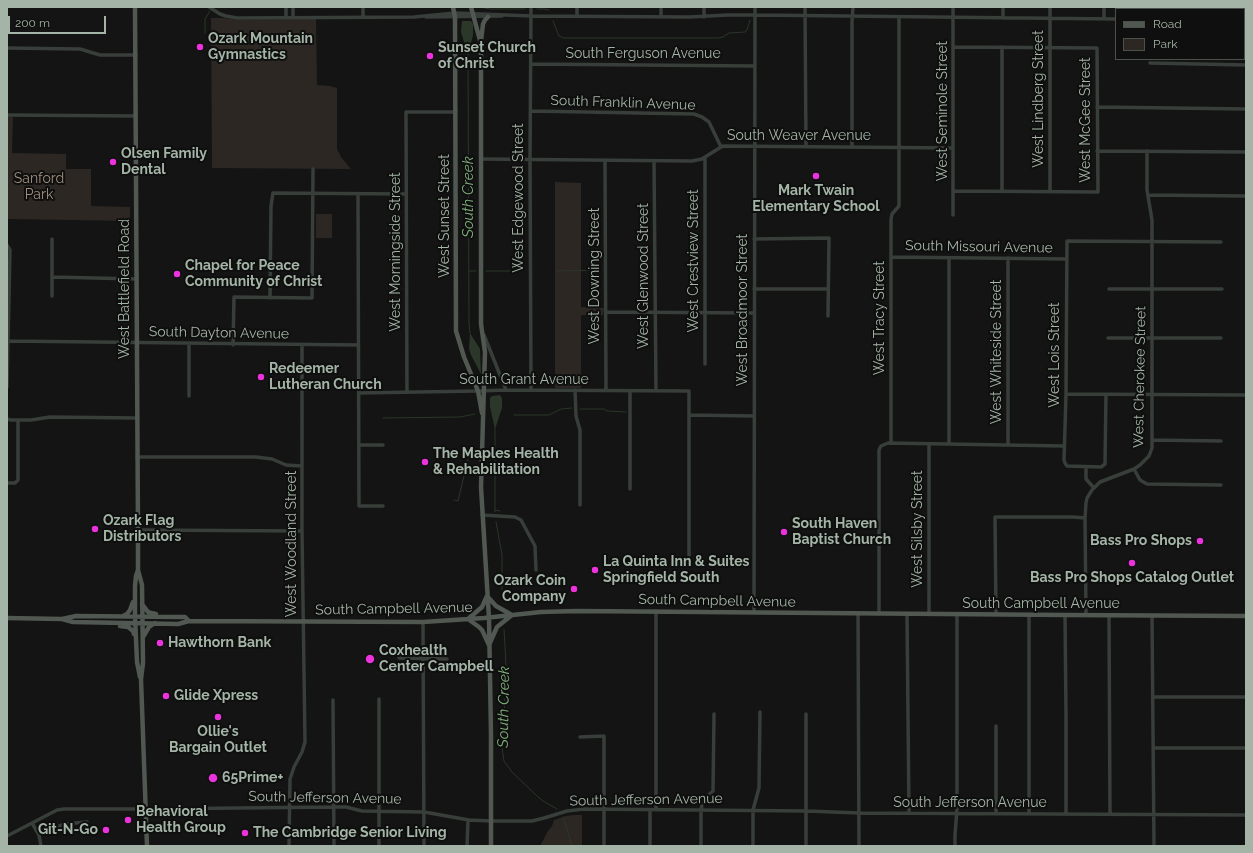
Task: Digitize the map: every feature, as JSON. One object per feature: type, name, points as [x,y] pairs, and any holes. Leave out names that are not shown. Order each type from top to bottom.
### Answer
[{"type":"main road","name":"West Battlefield Road","points":[[135,7],[138,570],[142,585],[143,663],[141,696],[147,846]]},
{"type":"main road","name":"West Sunset Street","points":[[453,7],[455,15],[456,112],[456,331],[464,357],[478,391],[483,421]]},
{"type":"main road","name":"West Sunset Street","points":[[471,7],[481,44],[481,324],[485,352],[481,487],[489,618],[491,846]]},
{"type":"main road","points":[[481,44],[483,24],[488,17]]},
{"type":"main road","name":"West Battlefield Road","points":[[138,570],[135,586],[135,623],[137,662],[141,679]]},
{"type":"main road","points":[[487,596],[496,606],[512,615],[497,628],[489,645],[479,627],[468,619],[482,607],[487,596]]},
{"type":"main road","points":[[123,616],[130,610],[135,598]]},
{"type":"main road","points":[[142,603],[145,609],[151,613],[176,617]]},
{"type":"main road","name":"South Campbell Avenue","points":[[7,618],[62,619],[76,616],[142,616],[176,617],[189,620],[423,622],[489,618],[541,612],[577,611],[1246,616]]},
{"type":"main road","name":"South Campbell Avenue","points":[[62,619],[73,622],[178,624],[189,620]]},
{"type":"main road","points":[[94,622],[105,625],[126,626],[133,631],[136,638]]},
{"type":"main road","points":[[143,638],[149,627],[156,623]]},
{"type":"street","points":[[209,7],[220,14],[232,18],[414,17],[455,15],[661,17],[755,15],[1115,19]]},
{"type":"street","points":[[286,7],[286,18]]},
{"type":"street","points":[[292,7],[292,18]]},
{"type":"street","points":[[363,7],[363,17]]},
{"type":"street","name":"West Edgewood Street","points":[[530,390],[531,7]]},
{"type":"street","points":[[577,7],[577,16]]},
{"type":"street","points":[[661,7],[661,17]]},
{"type":"street","points":[[704,7],[704,17]]},
{"type":"street","name":"West Broadmoor Street","points":[[754,612],[755,7]]},
{"type":"street","points":[[805,7],[806,147]]},
{"type":"street","points":[[852,147],[853,7]]},
{"type":"street","name":"West Seminole Street","points":[[953,7],[953,215]]},
{"type":"street","points":[[1003,7],[1004,18]]},
{"type":"street","name":"West Lindberg Street","points":[[1050,7],[1050,192]]},
{"type":"street","points":[[1104,7],[1104,19]]},
{"type":"street","points":[[473,15],[488,17],[509,16]]},
{"type":"street","name":"West Tracy Street","points":[[891,443],[891,218],[899,206],[899,17]]},
{"type":"street","points":[[954,47],[1049,47]]},
{"type":"street","points":[[1002,47],[1002,191]]},
{"type":"street","name":"West McGee Street","points":[[1049,47],[1097,48],[1098,192],[1050,192]]},
{"type":"street","points":[[7,48],[80,49],[100,55],[136,55]]},
{"type":"street","points":[[1150,63],[1246,65]]},
{"type":"street","name":"South Ferguson Avenue","points":[[531,64],[754,66]]},
{"type":"street","points":[[1097,106],[1246,108]]},
{"type":"street","name":"South Franklin Avenue","points":[[531,111],[694,114],[709,122],[721,147]]},
{"type":"street","name":"West Morningside Street","points":[[407,392],[406,112],[456,112]]},
{"type":"street","points":[[7,116],[136,116]]},
{"type":"street","name":"South Weaver Avenue","points":[[481,160],[530,159],[692,161],[705,158],[721,147],[754,146],[953,148]]},
{"type":"street","points":[[1097,151],[1246,152]]},
{"type":"street","name":"West Cherokee Street","points":[[1094,488],[1102,481],[1134,469],[1143,463],[1149,456],[1152,448],[1152,220],[1148,195],[1147,151]]},
{"type":"street","name":"West Crestview Street","points":[[704,364],[705,158]]},
{"type":"street","name":"West Downing Street","points":[[605,160],[606,391]]},
{"type":"street","name":"West Glenwood Street","points":[[654,161],[656,391]]},
{"type":"street","points":[[233,345],[234,297],[312,298],[313,169]]},
{"type":"street","points":[[954,191],[1050,192]]},
{"type":"street","points":[[270,298],[271,206],[273,193],[406,194]]},
{"type":"street","points":[[358,194],[359,506],[383,506]]},
{"type":"street","points":[[1148,195],[1246,196]]},
{"type":"street","points":[[754,239],[829,238],[828,316]]},
{"type":"street","points":[[52,239],[52,296]]},
{"type":"street","name":"West Lois Street","points":[[1086,467],[1070,467],[1064,462],[1067,241],[1152,241]]},
{"type":"street","points":[[1152,241],[1221,242]]},
{"type":"street","points":[[7,245],[10,250],[7,387]]},
{"type":"street","name":"South Missouri Avenue","points":[[891,257],[1066,259]]},
{"type":"street","points":[[949,258],[949,444]]},
{"type":"street","name":"West Whiteside Street","points":[[1008,258],[1008,445]]},
{"type":"street","points":[[52,277],[136,279]]},
{"type":"street","points":[[754,289],[828,289]]},
{"type":"street","points":[[1109,289],[1222,289]]},
{"type":"street","points":[[606,312],[754,313]]},
{"type":"street","points":[[481,324],[487,345],[506,390]]},
{"type":"street","points":[[1108,338],[1221,338]]},
{"type":"street","name":"South Dayton Avenue","points":[[7,341],[358,346]]},
{"type":"street","points":[[188,344],[189,396]]},
{"type":"street","name":"West Woodland Street","points":[[289,807],[290,779],[305,742],[302,531],[302,345]]},
{"type":"street","name":"South Grant Avenue","points":[[359,393],[506,390],[689,391],[689,416]]},
{"type":"street","points":[[575,390],[576,416],[580,430],[580,505]]},
{"type":"street","points":[[630,391],[630,489]]},
{"type":"street","points":[[1066,394],[1246,395]]},
{"type":"street","points":[[1086,616],[1086,500],[1094,488],[1086,479],[1086,467],[1101,467],[1106,462],[1106,394]]},
{"type":"street","points":[[689,560],[689,416],[754,416]]},
{"type":"street","points":[[7,419],[34,420],[50,417],[137,418]]},
{"type":"street","points":[[7,483],[15,483],[18,480],[18,420]]},
{"type":"street","points":[[1152,440],[1222,441]]},
{"type":"street","points":[[879,614],[879,450],[882,445],[891,443],[1064,446]]},
{"type":"street","name":"West Silsby Street","points":[[929,444],[929,614]]},
{"type":"street","points":[[359,445],[383,445]]},
{"type":"street","points":[[137,456],[256,457],[272,459],[286,465],[302,466]]},
{"type":"street","points":[[1134,469],[1140,480],[1147,484],[1221,485]]},
{"type":"street","points":[[482,515],[492,517],[515,517],[522,522],[535,546],[536,570]]},
{"type":"street","points":[[996,614],[996,517],[1085,518]]},
{"type":"street","points":[[138,530],[302,531]]},
{"type":"street","points":[[656,611],[656,810]]},
{"type":"street","points":[[858,613],[859,846]]},
{"type":"street","points":[[907,614],[909,813]]},
{"type":"street","points":[[955,846],[957,813],[958,722],[957,614]]},
{"type":"street","points":[[1029,615],[1029,814]]},
{"type":"street","points":[[1065,615],[1066,814]]},
{"type":"street","points":[[1152,615],[1154,846]]},
{"type":"street","points":[[1109,616],[1110,814]]},
{"type":"street","points":[[423,622],[424,846]]},
{"type":"street","points":[[399,658],[447,659]]},
{"type":"street","points":[[1153,697],[1246,697]]},
{"type":"street","points":[[379,699],[379,846]]},
{"type":"street","points":[[333,700],[334,846]]},
{"type":"street","points":[[753,846],[753,810],[759,788],[760,712]]},
{"type":"street","points":[[701,846],[701,810],[703,800],[713,791],[714,714]]},
{"type":"street","points":[[806,714],[806,846]]},
{"type":"street","points":[[996,726],[996,814]]},
{"type":"street","points":[[580,737],[604,736],[604,846]]},
{"type":"street","points":[[1154,748],[1246,748]]},
{"type":"street","points":[[289,807],[289,846]]},
{"type":"street","name":"South Jefferson Avenue","points":[[7,836],[57,810],[64,809],[346,807],[362,811],[424,812],[468,820],[491,821],[532,821],[573,810],[604,809],[753,810],[859,813],[1246,815]]},
{"type":"street","points":[[650,810],[650,846]]},
{"type":"street","points":[[467,846],[468,820]]},
{"type":"street","points":[[47,830],[64,824],[87,822]]},
{"type":"street","points":[[32,823],[39,835],[41,846]]},
{"type":"green space","points":[[211,18],[238,20],[316,19],[317,85],[337,88],[337,149],[341,157],[351,169],[212,168]]},
{"type":"green space","name":"Sanford Park","points":[[7,117],[13,117],[12,153],[66,154],[66,169],[91,169],[91,206],[130,207],[130,221],[7,219]]},
{"type":"green space","points":[[555,182],[581,183],[581,307],[604,308],[603,315],[581,315],[581,388],[555,388]]},
{"type":"green space","points":[[316,214],[332,214],[332,238],[316,238]]},
{"type":"green space","points":[[574,815],[582,815],[582,846],[540,846],[554,820]]},
{"type":"shaded area","points":[[462,21],[471,21],[473,24],[473,35],[468,55],[461,32]]},
{"type":"shaded area","points":[[470,333],[480,349],[481,374],[469,349]]},
{"type":"shaded area","points":[[500,395],[502,398],[502,408],[495,429],[490,407],[490,398],[492,396]]},
{"type":"waterway","points":[[480,7],[490,9],[525,9]]},
{"type":"waterway","points":[[537,9],[549,10]]},
{"type":"waterway","points":[[205,33],[205,19],[210,11]]},
{"type":"waterway","points":[[553,21],[559,36],[564,38],[718,38],[729,33],[745,32],[750,20]]},
{"type":"waterway","name":"South Creek","points":[[468,54],[470,333]]},
{"type":"waterway","points":[[556,271],[601,270]]},
{"type":"waterway","name":"South Creek","points":[[469,271],[476,271]]},
{"type":"waterway","points":[[486,271],[519,271]]},
{"type":"waterway","points":[[514,415],[549,415],[561,409],[572,408]]},
{"type":"waterway","points":[[580,409],[604,409],[607,411],[626,412]]},
{"type":"waterway","points":[[383,418],[460,417],[475,414]]},
{"type":"waterway","name":"South Creek","points":[[495,428],[495,512]]},
{"type":"waterway","points":[[454,500],[458,501],[468,459]]},
{"type":"waterway","name":"South Creek","points":[[495,510],[500,511]]},
{"type":"waterway","name":"South Creek","points":[[496,522],[502,555],[502,590]]},
{"type":"waterway","name":"South Creek","points":[[504,629],[506,666],[502,747],[504,761],[512,772],[537,796],[557,809]]},
{"type":"waterway","name":"South Creek","points":[[563,817],[572,846]]},
{"type":"place","name":"Ozark Mountain Gymnastics","points":[[200,47]]},
{"type":"place","name":"Sunset Church of Christ","points":[[430,56]]},
{"type":"place","name":"Olsen Family Dental","points":[[113,162]]},
{"type":"place","name":"Mark Twain Elementary School","points":[[816,176]]},
{"type":"place","name":"Chapel for Peace Community of Christ","points":[[177,274]]},
{"type":"place","name":"Redeemer Lutheran Church","points":[[261,377]]},
{"type":"place","name":"The Maples Health & Rehabilitation","points":[[425,462]]},
{"type":"place","name":"Ozark Flag Distributors","points":[[95,529]]},
{"type":"place","name":"South Haven Baptist Church","points":[[784,532]]},
{"type":"place","name":"Bass Pro Shops","points":[[1200,541]]},
{"type":"place","name":"Bass Pro Shops Catalog Outlet","points":[[1132,563]]},
{"type":"place","name":"La Quinta Inn & Suites Springfield South","points":[[595,570]]},
{"type":"place","name":"Ozark Coin Company","points":[[574,589]]},
{"type":"place","name":"Hawthorn Bank","points":[[160,643]]},
{"type":"place","name":"Coxhealth Center Campbell","points":[[370,659]]},
{"type":"place","name":"Glide Xpress","points":[[166,696]]},
{"type":"place","name":"Ollie's Bargain Outlet","points":[[218,717]]},
{"type":"place","name":"65Prime+","points":[[213,778]]},
{"type":"place","name":"Behavioral Health Group","points":[[128,820]]},
{"type":"place","name":"Git-N-Go","points":[[106,830]]},
{"type":"place","name":"The Cambridge Senior Living","points":[[245,833]]}]
